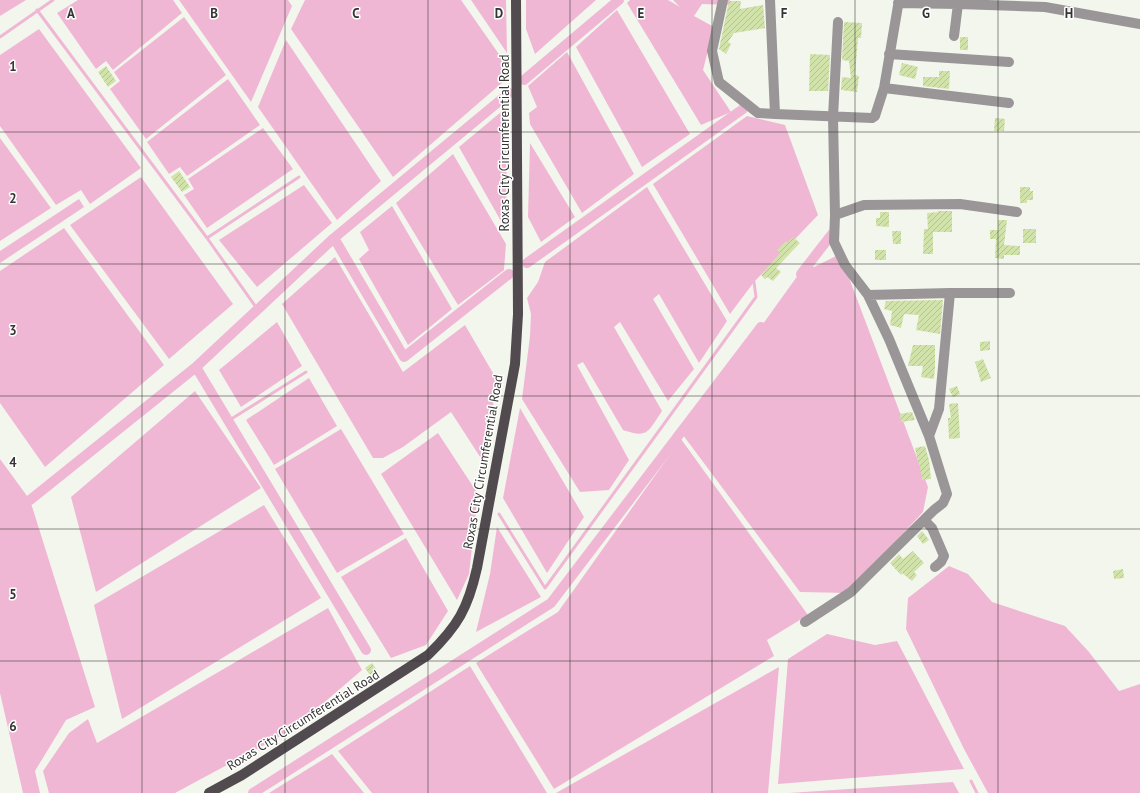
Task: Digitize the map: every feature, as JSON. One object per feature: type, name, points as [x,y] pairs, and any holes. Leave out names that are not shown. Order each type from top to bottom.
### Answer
[{"type":"main road","name":"Roxas City Circumferential Road","points":[[209,793],[242,775],[428,655],[454,628],[468,600],[477,568],[515,364],[518,314],[516,0]]},
{"type":"street","points":[[723,0],[712,51],[719,82],[758,113],[775,114],[872,118],[875,116],[884,88],[898,2],[1045,7],[1140,24]]},
{"type":"street","points":[[770,0],[775,114]]},
{"type":"street","points":[[954,36],[958,4]]},
{"type":"street","points":[[805,622],[851,592],[934,510],[943,503],[947,494],[929,436],[889,340],[868,295],[845,265],[834,242],[835,215],[833,117],[838,22]]},
{"type":"street","points":[[889,54],[1009,62]]},
{"type":"street","points":[[884,88],[1009,103]]},
{"type":"street","points":[[835,215],[864,205],[960,204],[1016,212]]},
{"type":"street","points":[[868,295],[950,292],[1010,293]]},
{"type":"street","points":[[929,436],[939,409],[950,292]]},
{"type":"street","points":[[924,520],[932,528],[944,556],[935,567]]},
{"type":"shaded area","points":[[0,0],[26,0],[0,16]]},
{"type":"shaded area","points":[[78,0],[173,0],[182,13],[113,70],[106,61],[96,69],[57,13]]},
{"type":"shaded area","points":[[179,0],[288,0],[292,6],[251,102]]},
{"type":"shaded area","points":[[305,0],[461,0],[503,60],[503,82],[393,177],[291,29]]},
{"type":"shaded area","points":[[471,0],[506,0],[507,53]]},
{"type":"shaded area","points":[[526,0],[596,0],[535,54],[526,29]]},
{"type":"shaded area","points":[[630,0],[668,0],[680,7],[673,0],[730,0],[730,5],[702,4],[694,16],[714,27],[703,70],[731,112],[701,125],[627,3]]},
{"type":"shaded area","points":[[617,10],[690,134],[642,167],[576,47]]},
{"type":"shaded area","points":[[184,17],[226,75],[146,139],[110,89],[120,81],[114,72]]},
{"type":"shaded area","points":[[39,29],[141,168],[90,204],[81,190],[56,205],[0,126],[0,55]]},
{"type":"shaded area","points":[[286,40],[381,181],[337,220],[258,107]]},
{"type":"shaded area","points":[[567,52],[634,174],[582,213],[530,124],[529,113],[537,107],[528,86]]},
{"type":"shaded area","points":[[228,79],[260,125],[187,176],[180,167],[169,174],[147,142]]},
{"type":"shaded area","points":[[507,107],[506,230],[459,147]]},
{"type":"shaded area","points":[[747,116],[785,125],[818,215],[754,282],[730,314],[653,184]]},
{"type":"shaded area","points":[[263,128],[293,169],[207,228],[184,195],[194,189],[188,179]]},
{"type":"shaded area","points":[[0,138],[51,208],[0,241]]},
{"type":"shaded area","points":[[530,143],[575,217],[541,242],[528,217]]},
{"type":"shaded area","points":[[453,154],[506,244],[504,270],[458,305],[396,203]]},
{"type":"shaded area","points":[[141,177],[233,304],[169,359],[70,225]]},
{"type":"shaded area","points":[[304,185],[332,223],[257,287],[219,240]]},
{"type":"shaded area","points":[[647,187],[727,321],[699,363],[659,294],[653,299],[694,369],[668,401],[620,322],[614,327],[662,411],[650,428],[643,433],[638,434],[623,430],[583,362],[577,365],[629,460],[609,490],[580,492],[522,399],[530,336],[531,314],[527,298],[538,282],[545,262]]},
{"type":"shaded area","points":[[79,199],[84,207],[0,263],[0,251]]},
{"type":"shaded area","points":[[392,206],[452,309],[408,345],[359,259],[369,250],[360,232]]},
{"type":"shaded area","points":[[64,228],[164,365],[45,467],[0,403],[0,271]]},
{"type":"shaded area","points":[[840,254],[928,487],[923,512],[848,593],[800,592],[683,435],[806,264],[814,267]]},
{"type":"shaded area","points":[[335,257],[403,372],[465,325],[497,380],[484,463],[451,412],[403,447],[383,458],[373,458],[282,304]]},
{"type":"shaded area","points":[[277,322],[302,366],[241,407],[219,370]]},
{"type":"shaded area","points":[[309,378],[337,426],[274,465],[246,420]]},
{"type":"shaded area","points":[[195,391],[261,488],[96,592],[71,497]]},
{"type":"shaded area","points":[[520,408],[584,517],[547,573],[503,498]]},
{"type":"shaded area","points":[[341,429],[404,534],[337,573],[275,469]]},
{"type":"shaded area","points":[[438,433],[478,494],[469,574],[457,600],[381,474]]},
{"type":"shaded area","points":[[681,439],[808,615],[767,640],[774,656],[554,789],[476,663],[558,612]]},
{"type":"shaded area","points":[[0,459],[30,500],[95,707],[66,720],[35,771],[40,793],[23,793],[0,693]]},
{"type":"shaded area","points":[[264,505],[321,598],[122,719],[94,605]]},
{"type":"shaded area","points":[[497,527],[541,597],[476,632],[490,574]]},
{"type":"shaded area","points":[[406,538],[448,611],[426,645],[391,658],[341,577]]},
{"type":"shaded area","points":[[949,566],[968,574],[992,602],[1065,626],[1089,652],[1119,691],[1140,684],[1140,793],[988,793],[964,749],[906,629],[908,598]]},
{"type":"shaded area","points":[[328,608],[362,670],[292,730],[175,793],[49,793],[43,771],[69,733],[88,719],[97,743]]},
{"type":"shaded area","points":[[827,634],[875,645],[897,641],[964,769],[778,784],[788,659]]},
{"type":"shaded area","points":[[470,666],[547,793],[372,793],[338,751]]},
{"type":"shaded area","points":[[779,667],[768,793],[556,793]]},
{"type":"shaded area","points":[[332,754],[364,793],[269,793]]},
{"type":"shaded area","points":[[953,782],[959,793],[789,793]]},
{"type":"building","points":[[729,1],[741,1],[740,9],[763,5],[765,28],[734,33],[728,42],[731,44],[726,54],[719,49]]},
{"type":"building","points":[[844,22],[862,23],[861,38],[858,38],[855,75],[859,76],[857,92],[841,90],[842,77],[851,78],[849,61],[842,60]]},
{"type":"building","points":[[960,37],[968,37],[968,50],[960,50]]},
{"type":"building","points":[[810,54],[830,55],[828,91],[809,91]]},
{"type":"building","points":[[902,63],[918,67],[915,79],[899,75]]},
{"type":"building","points":[[106,66],[116,81],[108,87],[98,72]]},
{"type":"building","points":[[939,71],[950,71],[949,89],[923,86],[923,77],[939,77]]},
{"type":"building","points":[[995,118],[1005,119],[1004,131],[994,131]]},
{"type":"building","points":[[179,171],[190,187],[182,192],[171,177]]},
{"type":"building","points":[[1020,187],[1030,187],[1030,191],[1033,191],[1033,200],[1027,200],[1027,203],[1020,203]]},
{"type":"building","points":[[952,211],[952,232],[933,232],[933,254],[923,254],[924,229],[928,229],[927,213]]},
{"type":"building","points":[[880,212],[889,212],[889,227],[876,226],[876,218],[880,218]]},
{"type":"building","points":[[998,220],[1007,220],[1004,245],[1020,246],[1020,255],[1004,255],[1004,259],[995,258],[996,239],[990,239],[990,230],[998,230]]},
{"type":"building","points":[[1023,229],[1036,229],[1036,243],[1023,243]]},
{"type":"building","points":[[892,231],[901,231],[901,244],[893,244]]},
{"type":"building","points":[[793,237],[800,243],[776,268],[781,272],[773,281],[767,277],[765,279],[761,275],[780,253],[777,250],[786,241],[787,243]]},
{"type":"building","points":[[875,250],[886,250],[886,260],[875,260]]},
{"type":"building","points":[[943,300],[940,334],[916,330],[919,315],[904,314],[901,328],[890,325],[892,311],[884,309],[886,301]]},
{"type":"building","points":[[990,341],[990,350],[980,351],[980,342]]},
{"type":"building","points":[[913,345],[935,345],[934,379],[921,377],[923,366],[908,366]]},
{"type":"building","points":[[983,359],[991,378],[981,382],[975,362]]},
{"type":"building","points":[[957,386],[960,394],[953,397],[949,389]]},
{"type":"building","points":[[958,403],[960,438],[949,439],[948,418],[951,418],[949,404]]},
{"type":"building","points":[[912,412],[915,420],[901,422],[899,414]]},
{"type":"building","points":[[925,446],[929,460],[931,479],[922,480],[915,448]]},
{"type":"building","points":[[922,531],[929,540],[923,544],[917,536]]},
{"type":"building","points":[[913,551],[924,563],[914,572],[917,575],[912,581],[902,573],[901,575],[890,563],[899,554],[903,559]]},
{"type":"building","points":[[1123,569],[1124,578],[1114,579],[1113,571]]},
{"type":"building","points":[[372,663],[377,670],[370,675],[365,668]]},
{"type":"waterway","points":[[0,37],[53,0]]},
{"type":"waterway","points":[[524,80],[619,0]]},
{"type":"waterway","points":[[37,10],[207,238],[258,310]]},
{"type":"waterway","points":[[30,500],[196,367],[334,238],[509,93]]},
{"type":"waterway","points":[[527,263],[743,109]]},
{"type":"waterway","points":[[207,238],[299,177]]},
{"type":"waterway","points":[[801,274],[832,234]]},
{"type":"waterway","points":[[334,238],[404,357],[509,274]]},
{"type":"waterway","points":[[499,514],[545,588],[756,297],[754,282]]},
{"type":"waterway","points":[[253,793],[551,603],[761,327]]},
{"type":"waterway","points":[[196,367],[366,650]]},
{"type":"waterway","points":[[228,421],[306,372]]},
{"type":"waterway","points":[[971,781],[977,793]]}]
